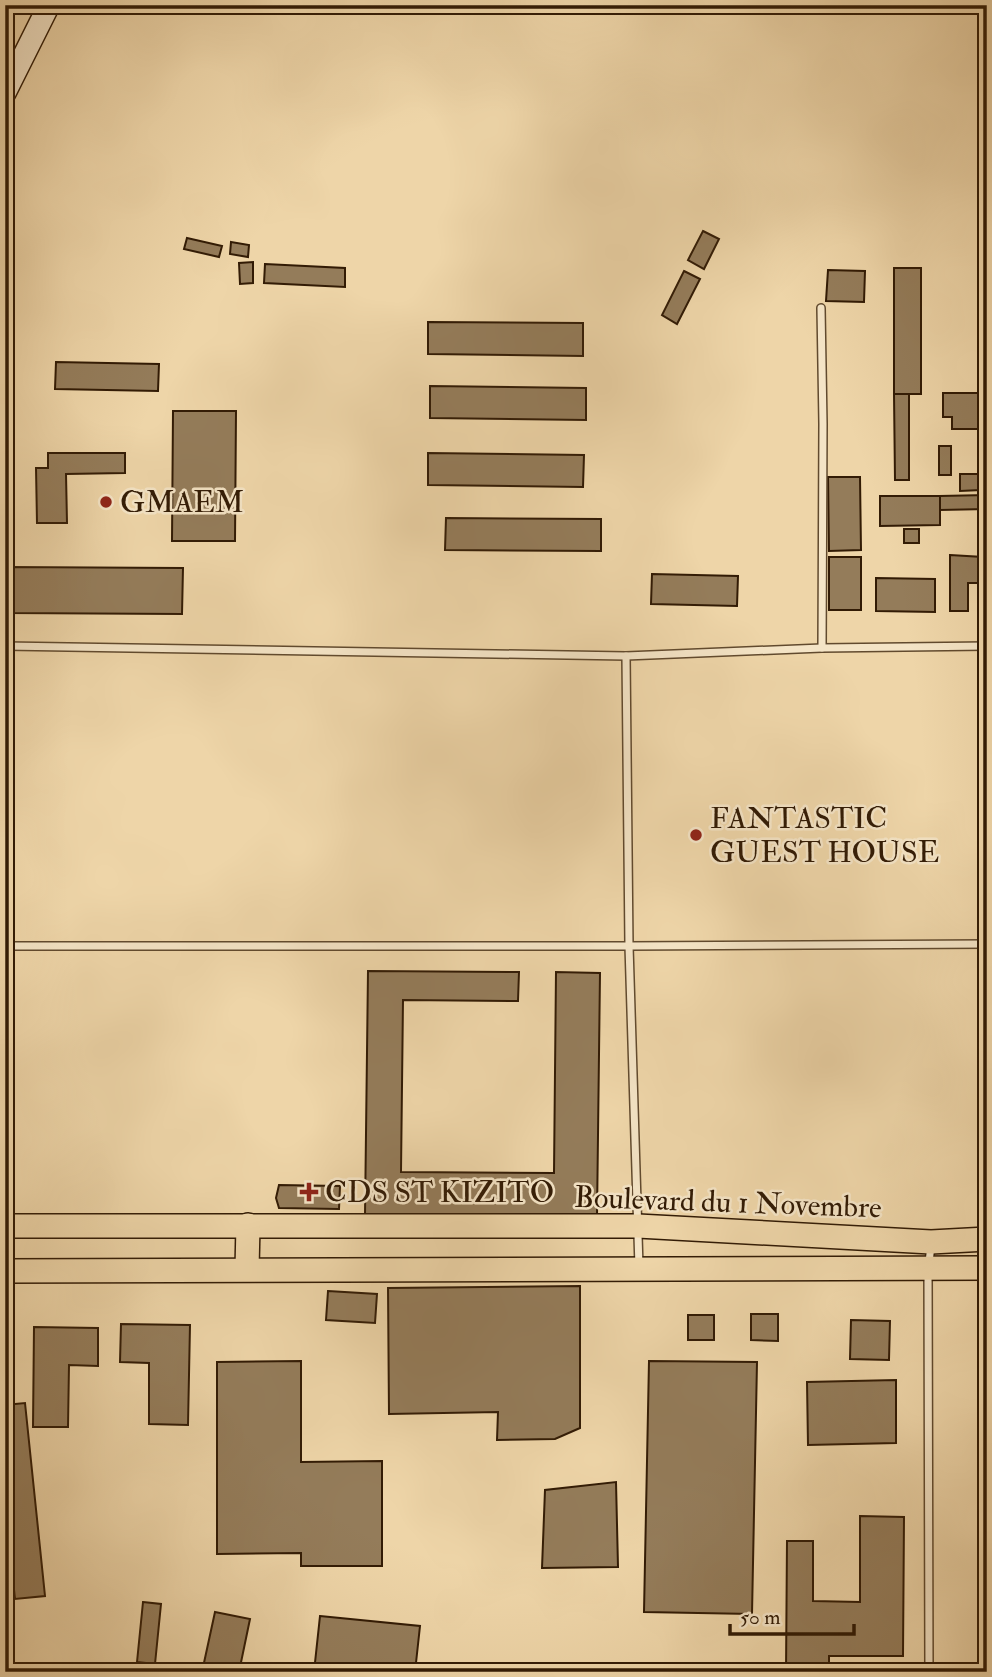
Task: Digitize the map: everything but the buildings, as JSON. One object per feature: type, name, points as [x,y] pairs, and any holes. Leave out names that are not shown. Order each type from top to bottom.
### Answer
[{"type":"main road","points":[[247,1269],[248,1225]]},
{"type":"main road","name":"Boulevard du 1 Novembre","points":[[5,1226],[638,1226],[931,1242],[987,1239]]},
{"type":"main road","name":"Boulevard du 1 Novembre","points":[[5,1270],[987,1268]]},
{"type":"street","points":[[5,93],[49,5]]},
{"type":"lane","points":[[821,308],[822,648]]},
{"type":"lane","points":[[5,646],[626,656],[822,648],[987,646]]},
{"type":"lane","points":[[626,656],[629,946],[639,1268]]},
{"type":"lane","points":[[5,946],[987,944]]},
{"type":"lane","points":[[929,1672],[928,1270],[931,1242]]},
{"type":"place","name":"GMAEM","points":[[106,502]]},
{"type":"place","name":"FANTASTIC GUEST HOUSE","points":[[696,835]]},
{"type":"place","name":"CDS ST KIZITO","points":[[309,1192]]}]
